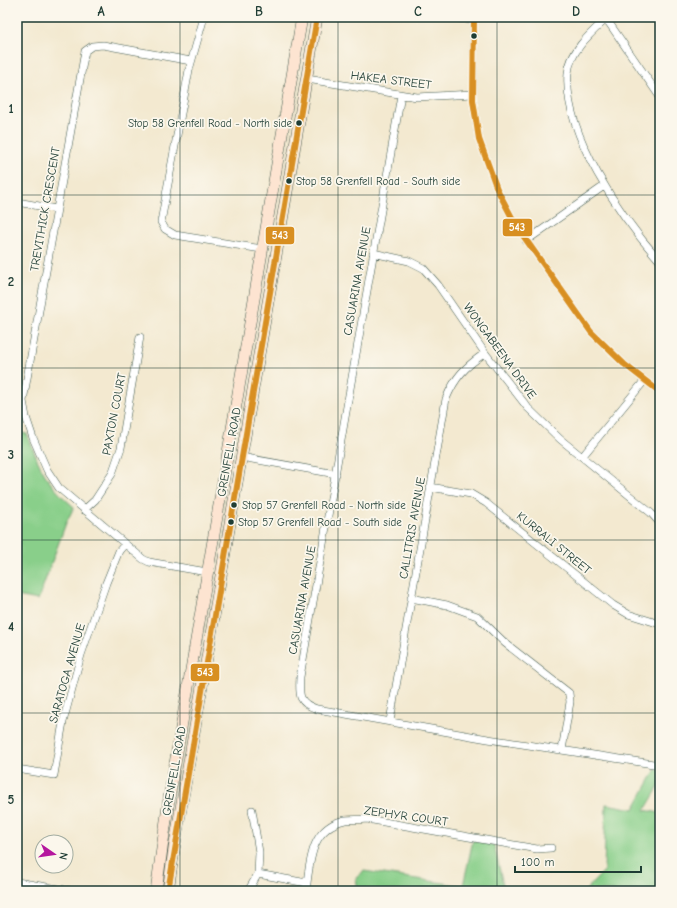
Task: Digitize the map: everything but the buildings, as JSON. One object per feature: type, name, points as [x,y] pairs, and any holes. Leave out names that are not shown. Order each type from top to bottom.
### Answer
[{"type":"main road","name":"GRENFELL ROAD","points":[[156,891],[169,799],[302,17]]},
{"type":"main road","name":"GRENFELL ROAD","points":[[168,891],[317,17]]},
{"type":"main road","points":[[262,249],[277,252]]},
{"type":"main road","points":[[227,454],[241,457]]},
{"type":"main road","points":[[207,572],[221,574]]},
{"type":"street","points":[[204,17],[191,61],[161,222],[165,229],[176,235],[262,249]]},
{"type":"street","points":[[449,17],[473,18],[473,94],[480,139],[491,176],[517,227],[591,332],[624,364],[660,392]]},
{"type":"street","points":[[660,97],[605,18],[586,38],[572,59],[568,72],[573,118],[582,143],[604,186],[649,249],[660,261]]},
{"type":"street","name":"TREVITHICK CRESCENT","points":[[191,61],[103,45],[92,46],[85,51],[24,392],[24,408],[33,438],[53,480],[59,488],[125,544],[149,562],[207,572]]},
{"type":"street","name":"HAKEA STREET","points":[[307,79],[401,95],[432,97],[473,94]]},
{"type":"street","name":"CASUARINA AVENUE","points":[[401,95],[300,677],[300,698],[306,706],[317,709],[488,739],[659,765]]},
{"type":"street","points":[[526,241],[604,186]]},
{"type":"street","points":[[17,202],[56,208]]},
{"type":"street","name":"WONGABEENA DRIVE","points":[[373,253],[410,261],[422,268],[438,285],[485,353],[528,408],[582,457],[651,513],[660,523]]},
{"type":"street","name":"PAXTON COURT","points":[[84,510],[95,500],[112,474],[121,448],[140,337]]},
{"type":"street","name":"CALLITRIS AVENUE","points":[[390,721],[446,400],[452,384],[466,366],[485,353]]},
{"type":"street","points":[[582,457],[645,380]]},
{"type":"street","points":[[241,457],[336,474]]},
{"type":"street","name":"KURRALI STREET","points":[[430,487],[471,494],[486,503],[613,605],[628,614],[660,624]]},
{"type":"street","name":"SARATOGA AVENUE","points":[[17,769],[54,775],[63,722],[81,655],[106,583],[120,551],[125,544]]},
{"type":"street","points":[[411,598],[447,605],[477,616],[504,643],[568,693],[570,702],[562,750]]},
{"type":"street","points":[[659,765],[660,751]]},
{"type":"street","points":[[248,891],[258,874],[259,852],[252,810]]},
{"type":"street","name":"ZEPHYR COURT","points":[[307,887],[315,843],[320,833],[330,826],[345,820],[367,819],[537,849],[551,848]]},
{"type":"street","points":[[258,874],[307,887]]},
{"type":"street","points":[[17,882],[40,888],[71,891]]},
{"type":"green space","points":[[17,432],[27,434],[44,474],[56,490],[74,507],[66,523],[38,600],[17,596]]},
{"type":"green space","points":[[656,769],[660,770],[660,785],[645,810],[660,813],[660,891],[585,891],[604,871],[606,804],[634,809]]},
{"type":"green space","points":[[473,840],[494,845],[504,889],[512,891],[358,891],[356,878],[364,871],[463,886]]},
{"type":"transit line","name":"543","points":[[168,891],[317,17]]},
{"type":"transit line","name":"543","points":[[474,17],[473,100],[479,139],[497,189],[517,227],[591,332],[624,364],[660,392]]},
{"type":"place","name":"Stop 58 Grenfell Road - North side","points":[[299,123]]},
{"type":"place","name":"Stop 58 Grenfell Road - South side","points":[[289,181]]},
{"type":"place","name":"Stop 57 Grenfell Road - North side","points":[[234,505]]},
{"type":"place","name":"Stop 57 Grenfell Road - South side","points":[[231,522]]}]
